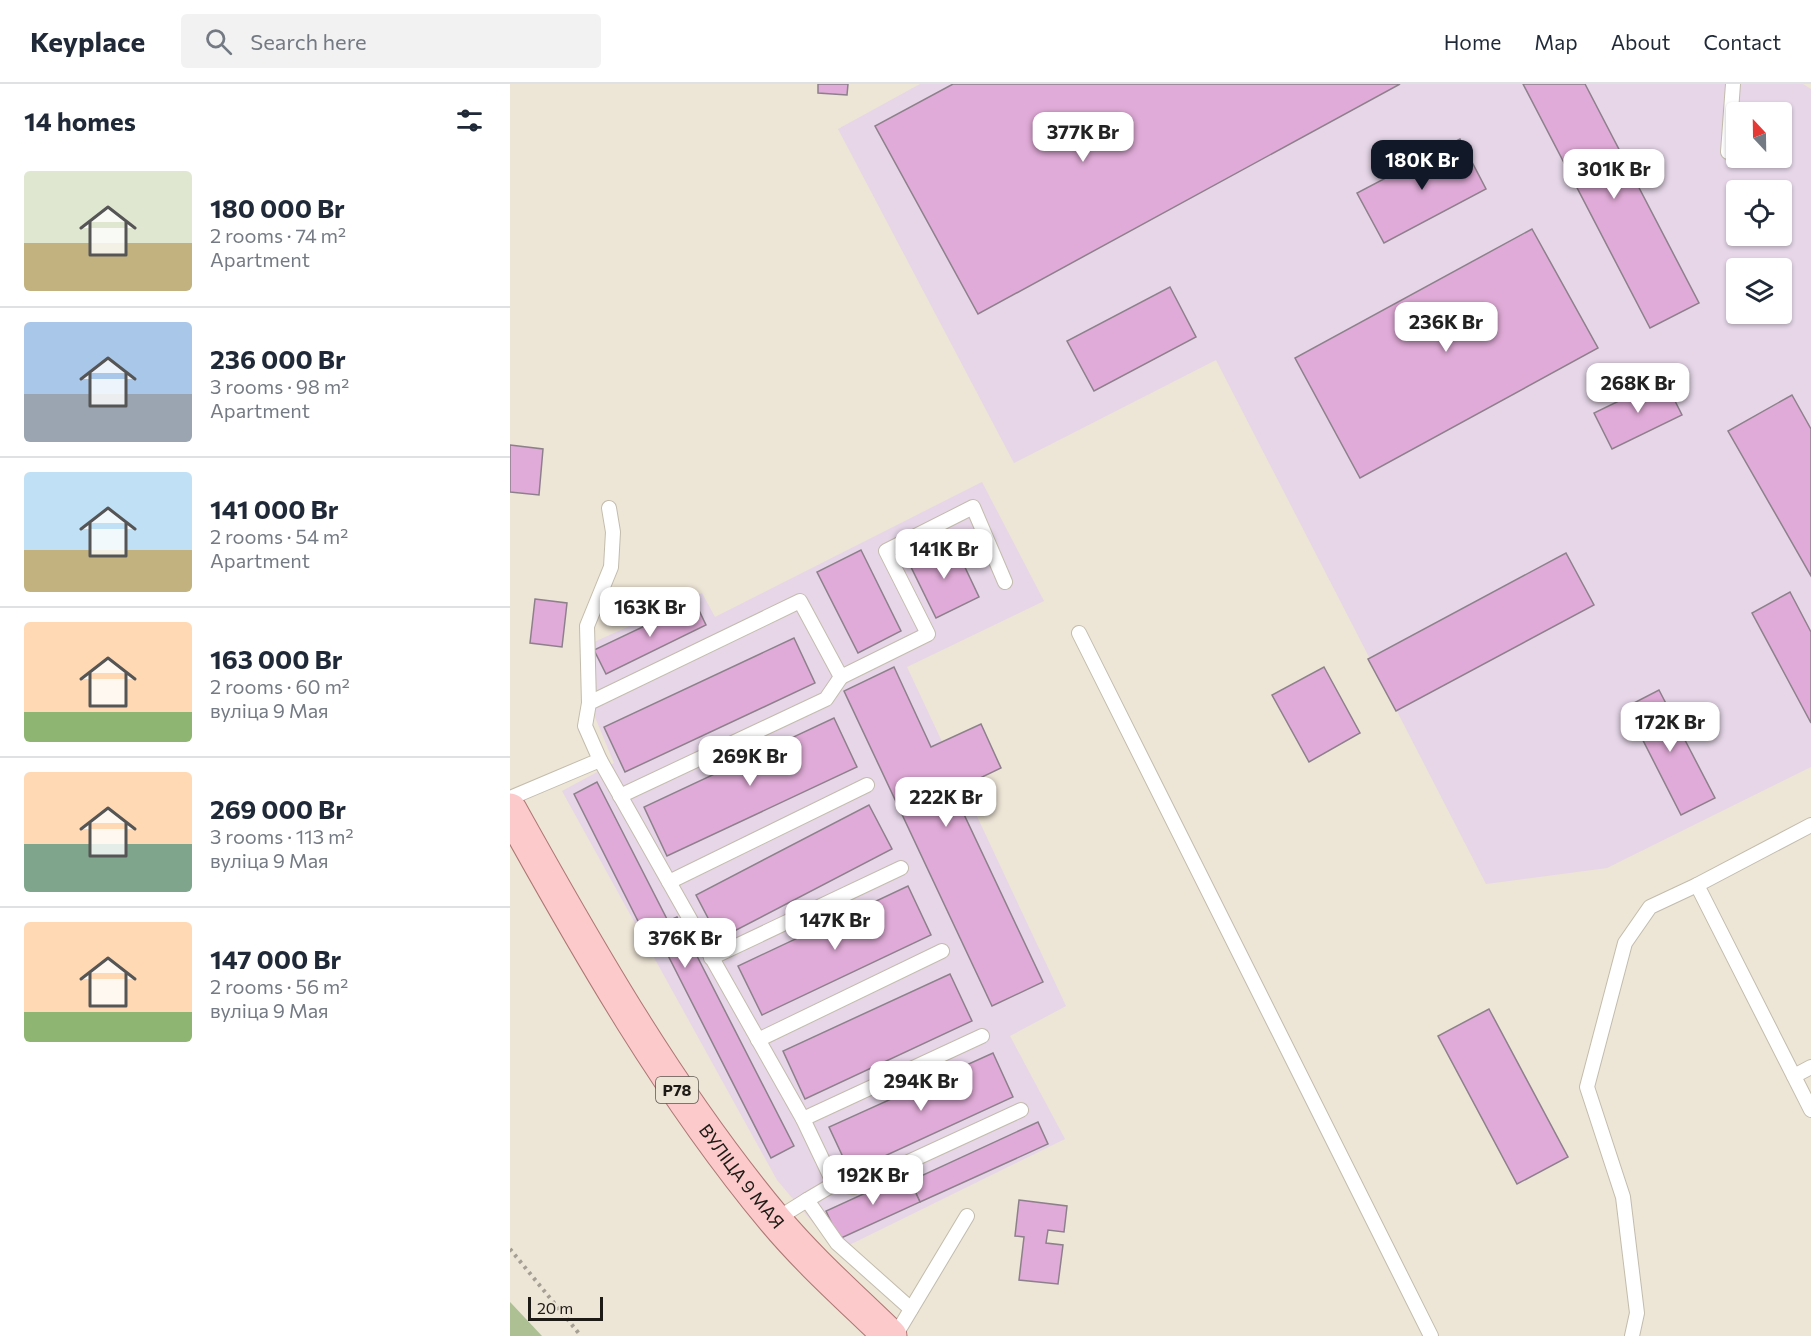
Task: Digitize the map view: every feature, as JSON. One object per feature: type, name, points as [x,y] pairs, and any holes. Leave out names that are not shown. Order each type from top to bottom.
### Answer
[{"type":"main road","name":"ВУЛІЦА 9 МАЯ","points":[[510,810],[574,925],[680,1095],[775,1220],[890,1336]]},
{"type":"lane","points":[[1732,102],[1733,84]]},
{"type":"lane","points":[[620,796],[826,699],[841,676],[928,634],[886,551],[974,507],[1005,582]]},
{"type":"lane","points":[[609,508],[614,532],[611,567],[587,626],[588,703],[585,726],[600,760],[802,1119],[834,1184]]},
{"type":"lane","points":[[588,703],[800,601],[841,676]]},
{"type":"lane","points":[[1079,633],[1431,1336]]},
{"type":"lane","points":[[510,798],[600,760]]},
{"type":"lane","points":[[669,882],[867,785]]},
{"type":"lane","points":[[1632,1336],[1637,1313],[1623,1197],[1587,1088],[1625,943],[1650,907],[1811,825]]},
{"type":"lane","points":[[711,958],[901,868]]},
{"type":"lane","points":[[1697,885],[1811,1110]]},
{"type":"lane","points":[[758,1040],[942,951]]},
{"type":"lane","points":[[802,1119],[982,1036]]},
{"type":"lane","points":[[1794,1076],[1811,1067]]},
{"type":"lane","points":[[775,1220],[834,1184],[854,1187],[1021,1110]]},
{"type":"lane","points":[[807,1200],[837,1243],[911,1309]]},
{"type":"lane","points":[[895,1336],[967,1216]]},
{"type":"path","points":[[510,1249],[581,1336]]},
{"type":"shaded area","points":[[920,84],[1803,84],[1811,89],[1811,767],[1607,868],[1486,884],[1216,360],[1014,463],[838,129]]},
{"type":"shaded area","points":[[982,482],[1044,601],[907,667],[1066,1006],[1010,1036],[1065,1139],[837,1251],[777,1180],[562,791],[614,763],[595,717],[592,643],[702,593],[715,617]]},
{"type":"green space","points":[[511,1303],[542,1336],[510,1336]]},
{"type":"building","points":[[818,84],[848,84],[847,95],[818,93]]},
{"type":"building","points":[[953,84],[1400,84],[978,314],[875,126]]},
{"type":"building","points":[[1523,84],[1585,84],[1699,303],[1650,328]]},
{"type":"building","points":[[1460,139],[1486,189],[1384,243],[1357,193]]},
{"type":"building","points":[[1532,229],[1598,348],[1360,478],[1295,358]]},
{"type":"building","points":[[1170,287],[1196,337],[1094,391],[1067,341]]},
{"type":"building","points":[[1664,379],[1682,415],[1612,449],[1594,413]]},
{"type":"building","points":[[1792,395],[1811,429],[1811,576],[1728,431]]},
{"type":"building","points":[[510,445],[543,449],[539,495],[510,492]]},
{"type":"building","points":[[953,542],[979,597],[936,618],[909,563]]},
{"type":"building","points":[[861,550],[901,631],[858,653],[817,572]]},
{"type":"building","points":[[1566,553],[1594,605],[1396,711],[1368,659]]},
{"type":"building","points":[[1790,592],[1811,632],[1811,723],[1752,613]]},
{"type":"building","points":[[535,599],[567,603],[562,647],[530,643]]},
{"type":"building","points":[[695,602],[706,625],[606,674],[594,650]]},
{"type":"building","points":[[794,638],[815,683],[625,772],[604,727]]},
{"type":"building","points":[[894,667],[931,747],[981,724],[1001,768],[953,791],[1043,982],[992,1006],[844,691]]},
{"type":"building","points":[[1324,667],[1360,733],[1309,762],[1272,695]]},
{"type":"building","points":[[1659,690],[1715,798],[1681,815],[1626,707]]},
{"type":"building","points":[[834,718],[857,767],[667,856],[644,807]]},
{"type":"building","points":[[597,782],[668,921],[677,917],[794,1146],[771,1158],[653,926],[643,931],[574,794]]},
{"type":"building","points":[[869,805],[892,849],[719,939],[696,895]]},
{"type":"building","points":[[908,886],[931,935],[762,1015],[738,966]]},
{"type":"building","points":[[950,974],[972,1021],[805,1099],[783,1051]]},
{"type":"building","points":[[1489,1009],[1568,1157],[1517,1184],[1438,1036]]},
{"type":"building","points":[[993,1053],[1013,1097],[850,1172],[829,1127]]},
{"type":"building","points":[[1038,1122],[1048,1144],[920,1202],[910,1181]]},
{"type":"building","points":[[907,1174],[920,1202],[839,1239],[826,1211]]},
{"type":"building","points":[[1019,1200],[1067,1206],[1064,1232],[1048,1230],[1046,1243],[1063,1245],[1058,1284],[1019,1280],[1024,1237],[1015,1236]]}]
